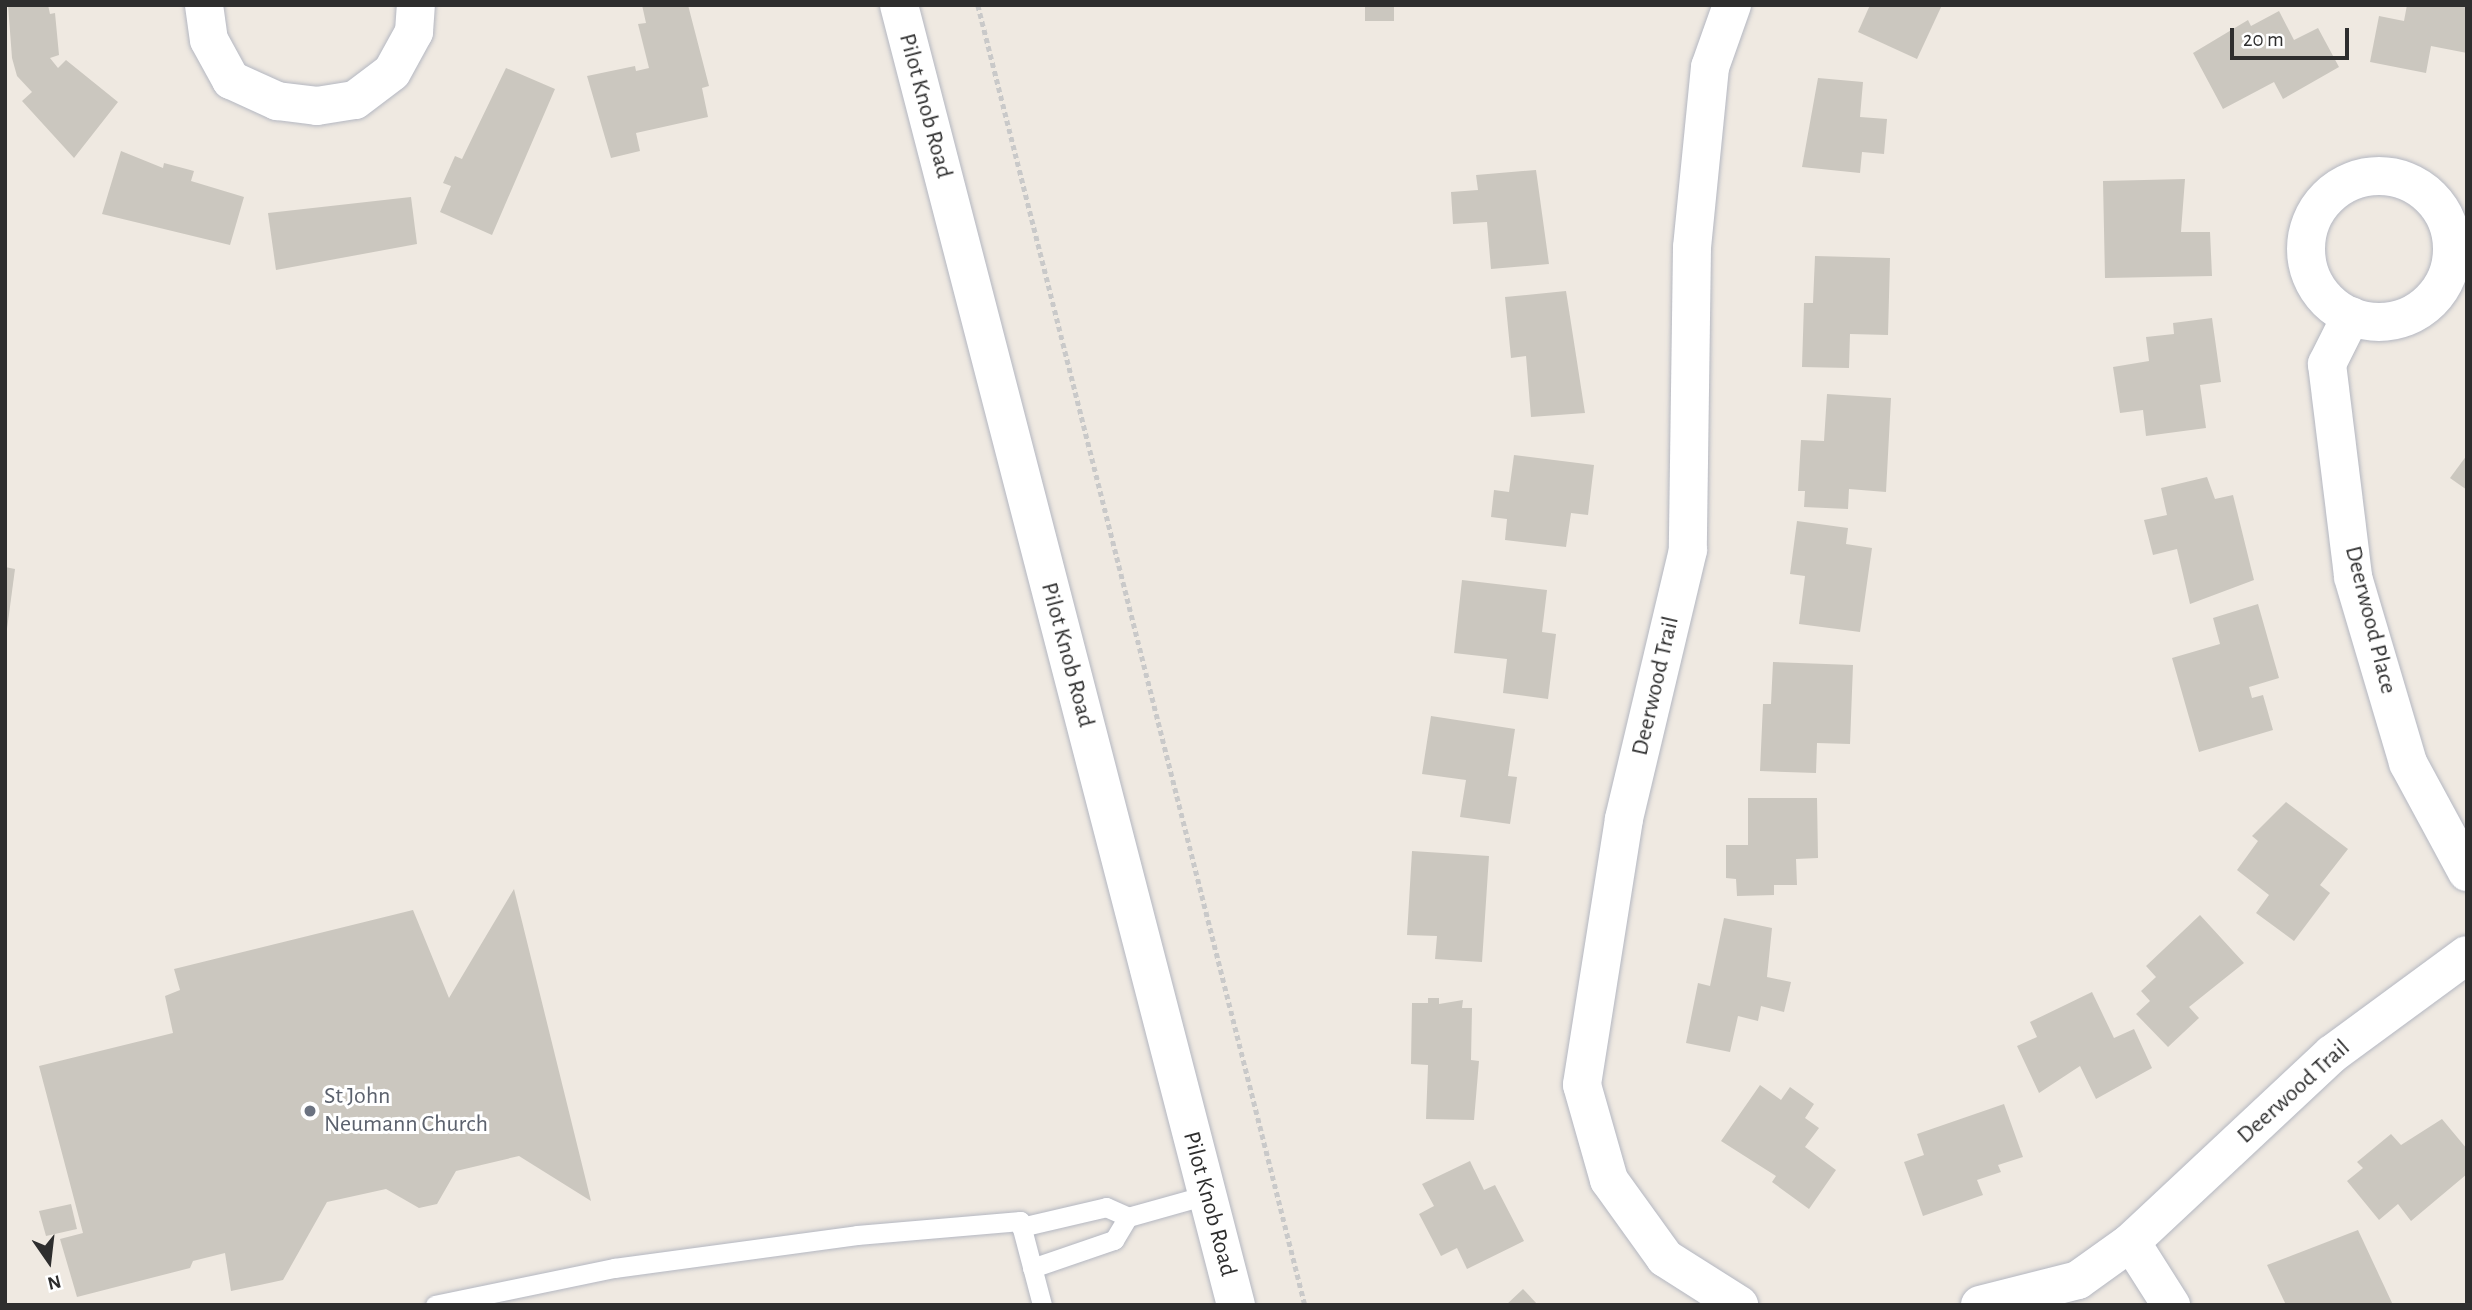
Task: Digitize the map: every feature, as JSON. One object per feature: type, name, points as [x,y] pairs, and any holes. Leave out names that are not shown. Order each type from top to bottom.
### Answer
[{"type":"street","points":[[204,5],[209,40],[231,80],[277,101],[317,106],[355,100],[392,72],[414,32],[416,5]]},
{"type":"street","name":"Pilot Knob Road","points":[[899,5],[1236,1305]]},
{"type":"street","name":"Deerwood Trail","points":[[1732,5],[1710,67],[1692,247],[1688,550],[1624,819],[1582,1085],[1609,1180],[1665,1258],[1739,1305]]},
{"type":"street","name":"Deerwood Place","points":[[2351,316],[2327,364],[2353,577],[2408,763],[2467,872]]},
{"type":"street","name":"Deerwood Trail","points":[[1980,1305],[2085,1292],[2131,1242],[2332,1054],[2467,955]]},
{"type":"street","points":[[2131,1242],[2171,1305]]},
{"type":"lane","points":[[1021,1227],[1106,1208],[1128,1217],[1207,1195]]},
{"type":"lane","points":[[1032,1268],[1114,1240],[1128,1217]]},
{"type":"lane","points":[[435,1305],[614,1269],[844,1237],[1020,1221],[1042,1305]]},
{"type":"path","points":[[978,5],[1304,1305]]},
{"type":"building","points":[[8,5],[48,5],[50,14],[55,13],[59,55],[50,58],[58,68],[66,60],[118,102],[74,158],[22,101],[32,92],[17,76],[12,58]]},
{"type":"building","points":[[642,5],[688,5],[709,86],[702,88],[708,117],[636,133],[640,151],[611,158],[587,76],[635,66],[636,71],[649,68],[638,24],[646,23]]},
{"type":"building","points":[[1365,5],[1394,5],[1394,21],[1365,21]]},
{"type":"building","points":[[1870,5],[1942,5],[1917,59],[1858,32]]},
{"type":"building","points":[[2407,5],[2467,5],[2467,53],[2431,46],[2426,73],[2370,62],[2379,16],[2404,21]]},
{"type":"building","points":[[2279,11],[2294,40],[2318,28],[2339,67],[2283,99],[2274,82],[2223,109],[2193,53],[2248,20],[2251,26]]},
{"type":"building","points":[[506,68],[555,89],[492,235],[440,212],[451,186],[443,183],[455,156],[462,159]]},
{"type":"building","points":[[1818,78],[1863,82],[1860,117],[1887,119],[1884,154],[1862,152],[1860,173],[1802,167]]},
{"type":"building","points":[[121,151],[163,168],[164,163],[194,171],[191,181],[244,197],[230,245],[102,214]]},
{"type":"building","points":[[1536,170],[1549,264],[1491,269],[1487,222],[1453,224],[1451,192],[1478,190],[1476,175]]},
{"type":"building","points":[[2185,179],[2181,232],[2210,232],[2212,276],[2105,278],[2103,181]]},
{"type":"building","points":[[411,197],[417,244],[276,270],[268,213]]},
{"type":"building","points":[[1815,256],[1890,258],[1888,335],[1850,334],[1849,368],[1802,367],[1804,303],[1813,303]]},
{"type":"building","points":[[1566,291],[1585,413],[1531,417],[1526,356],[1511,358],[1505,297]]},
{"type":"building","points":[[2212,318],[2221,382],[2200,385],[2206,428],[2146,436],[2143,410],[2120,413],[2113,367],[2149,361],[2146,337],[2174,334],[2173,323]]},
{"type":"building","points":[[1827,394],[1891,398],[1886,492],[1849,489],[1848,509],[1804,507],[1805,491],[1798,491],[1801,440],[1824,441]]},
{"type":"building","points":[[1514,455],[1594,465],[1588,515],[1571,513],[1566,547],[1505,540],[1507,519],[1491,517],[1494,490],[1509,492]]},
{"type":"building","points":[[2467,455],[2467,490],[2450,478]]},
{"type":"building","points":[[2207,477],[2215,499],[2233,495],[2254,580],[2190,604],[2177,549],[2153,555],[2144,520],[2167,515],[2161,488]]},
{"type":"building","points":[[1797,521],[1848,528],[1846,544],[1872,548],[1860,632],[1799,624],[1805,576],[1790,574]]},
{"type":"building","points":[[5,567],[15,569],[7,629],[5,629]]},
{"type":"building","points":[[1462,580],[1547,590],[1542,632],[1556,634],[1548,699],[1503,693],[1507,659],[1454,653]]},
{"type":"building","points":[[2258,604],[2279,678],[2249,687],[2252,698],[2263,695],[2273,730],[2199,752],[2172,658],[2220,644],[2213,618]]},
{"type":"building","points":[[1773,662],[1853,665],[1850,744],[1817,743],[1816,773],[1760,771],[1763,704],[1771,704]]},
{"type":"building","points":[[1431,716],[1515,729],[1508,776],[1517,777],[1510,824],[1460,817],[1466,780],[1422,774]]},
{"type":"building","points":[[1748,798],[1817,798],[1818,858],[1796,859],[1797,885],[1774,885],[1774,895],[1737,896],[1736,879],[1726,878],[1726,845],[1748,845]]},
{"type":"building","points":[[2286,802],[2348,849],[2320,885],[2330,893],[2294,941],[2256,913],[2269,895],[2237,870],[2258,841],[2252,836]]},
{"type":"building","points":[[1412,851],[1489,856],[1482,962],[1435,959],[1437,936],[1407,935]]},
{"type":"building","name":"St John Neumann Church","points":[[514,889],[591,1201],[519,1156],[456,1171],[437,1204],[419,1208],[386,1189],[327,1202],[283,1280],[231,1291],[225,1253],[193,1261],[190,1268],[77,1297],[60,1239],[83,1233],[39,1066],[173,1033],[165,996],[180,990],[174,969],[413,910],[449,998]]},
{"type":"building","points":[[2200,915],[2244,963],[2189,1007],[2199,1018],[2168,1047],[2136,1014],[2150,1001],[2141,991],[2156,977],[2146,966]]},
{"type":"building","points":[[1724,918],[1772,928],[1767,977],[1791,982],[1784,1012],[1761,1006],[1758,1021],[1738,1016],[1730,1052],[1686,1043],[1698,983],[1710,986]]},
{"type":"building","points":[[2092,992],[2114,1038],[2134,1029],[2152,1068],[2096,1099],[2080,1066],[2039,1093],[2017,1046],[2037,1037],[2030,1022]]},
{"type":"building","points":[[1428,998],[1439,998],[1439,1004],[1463,1000],[1462,1008],[1472,1008],[1471,1060],[1479,1061],[1474,1120],[1426,1119],[1428,1065],[1411,1064],[1412,1003],[1428,1003]]},
{"type":"building","points":[[1760,1085],[1781,1100],[1790,1087],[1814,1104],[1805,1118],[1819,1128],[1805,1147],[1836,1170],[1809,1209],[1772,1182],[1776,1176],[1721,1141]]},
{"type":"building","points":[[2004,1104],[2023,1157],[1998,1165],[2001,1172],[1977,1180],[1983,1195],[1923,1216],[1904,1162],[1924,1155],[1917,1134]]},
{"type":"building","points":[[2442,1119],[2467,1149],[2467,1174],[2411,1221],[2398,1204],[2379,1220],[2347,1181],[2363,1168],[2357,1162],[2391,1134],[2401,1145]]},
{"type":"building","points":[[1470,1161],[1484,1190],[1495,1185],[1524,1241],[1467,1269],[1457,1248],[1441,1256],[1419,1214],[1434,1206],[1422,1184]]},
{"type":"building","points":[[71,1204],[77,1229],[46,1236],[39,1211]]},
{"type":"building","points":[[2358,1230],[2393,1305],[2286,1305],[2267,1265]]},
{"type":"building","points":[[1523,1289],[1538,1305],[1506,1305]]},
{"type":"place","name":"St John Neumann Church","points":[[310,1111]]}]
